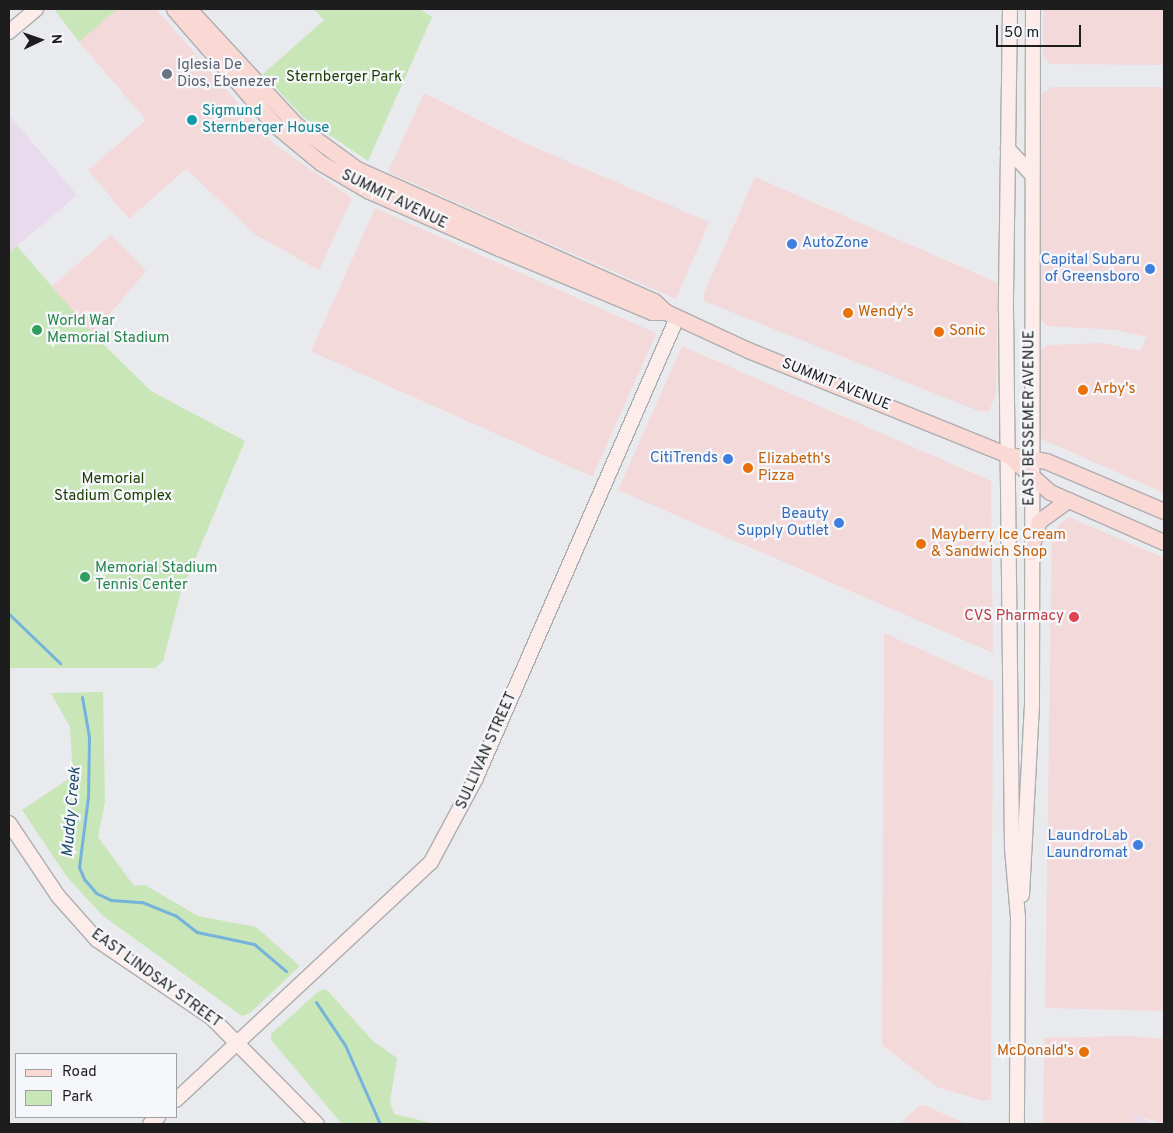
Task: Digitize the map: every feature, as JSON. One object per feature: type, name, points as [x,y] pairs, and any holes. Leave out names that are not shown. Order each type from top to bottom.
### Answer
[{"type":"main road","points":[[9,32],[36,9]]},
{"type":"main road","name":"SUMMIT AVENUE","points":[[174,9],[276,125],[321,163],[369,191],[625,302],[652,312],[672,315],[1008,456],[1046,461],[1164,511]]},
{"type":"main road","name":"SUMMIT AVENUE","points":[[189,9],[295,124],[336,155],[402,190],[654,301],[672,315]]},
{"type":"main road","name":"EAST BESSEMER AVENUE","points":[[1010,9],[1008,149],[1009,714],[1012,848],[1018,917],[1017,1124]]},
{"type":"main road","name":"EAST BESSEMER AVENUE","points":[[1018,917],[1027,860],[1031,723],[1029,458],[1033,9]]},
{"type":"main road","points":[[1008,149],[1032,175]]},
{"type":"main road","name":"SULLIVAN STREET","points":[[178,1098],[400,893],[431,862],[446,837],[672,315]]},
{"type":"main road","name":"SUMMIT AVENUE","points":[[1008,456],[1029,478],[1068,500],[1164,542]]},
{"type":"main road","points":[[1030,552],[1039,522],[1068,500]]},
{"type":"main road","points":[[1009,673],[1023,686],[1031,723]]},
{"type":"main road","points":[[1009,714],[1020,752],[1030,762]]},
{"type":"main road","name":"EAST LINDSAY STREET","points":[[9,823],[58,896],[97,940],[239,1042],[317,1124]]},
{"type":"shaded area","points":[[117,9],[156,9],[274,144],[352,198],[319,270],[256,235],[186,169],[129,219],[88,170],[146,120],[79,42]]},
{"type":"shaded area","points":[[1043,9],[1164,9],[1164,65],[1049,64],[1043,55]]},
{"type":"shaded area","points":[[1052,87],[1164,87],[1164,493],[1037,437],[1041,349],[1048,345],[1103,343],[1140,351],[1147,337],[1118,330],[1047,326],[1039,317],[1042,94]]},
{"type":"shaded area","points":[[424,93],[520,141],[709,222],[676,299],[388,172]]},
{"type":"shaded area","points":[[9,115],[77,195],[9,253]]},
{"type":"shaded area","points":[[755,177],[998,283],[996,395],[989,411],[981,412],[704,301],[704,293]]},
{"type":"shaded area","points":[[375,208],[656,333],[593,477],[311,351]]},
{"type":"shaded area","points":[[111,235],[146,271],[93,334],[51,287]]},
{"type":"shaded area","points":[[682,346],[991,481],[993,653],[618,490]]},
{"type":"shaded area","points":[[1069,517],[1164,558],[1164,1011],[1045,1008],[1052,531]]},
{"type":"shaded area","points":[[884,633],[993,682],[991,1099],[984,1101],[937,1087],[882,1045]]},
{"type":"shaded area","points":[[1126,1036],[1164,1039],[1164,1124],[1134,1115],[1133,1124],[1043,1124],[1044,1038]]},
{"type":"shaded area","points":[[920,1105],[926,1106],[967,1124],[900,1124]]},
{"type":"shaded area","points":[[1134,1115],[1155,1124],[1133,1124]]},
{"type":"green space","points":[[54,9],[117,9],[79,42]]},
{"type":"green space","name":"Sternberger Park","points":[[314,9],[420,9],[432,17],[368,161],[303,117],[263,74],[324,20]]},
{"type":"green space","name":"Memorial Stadium Complex","points":[[17,246],[93,334],[151,391],[245,441],[181,592],[163,661],[155,668],[9,668],[9,253]]},
{"type":"green space","points":[[103,692],[105,802],[98,837],[134,886],[145,885],[198,916],[256,927],[300,966],[250,1013],[242,1016],[103,916],[67,877],[22,810],[73,776],[70,727],[51,693]]},
{"type":"green space","points":[[326,989],[373,1041],[397,1058],[390,1102],[394,1114],[436,1124],[342,1124],[271,1040],[271,1034],[319,991]]},
{"type":"waterway","name":"Muddy Creek","points":[[9,614],[60,663]]},
{"type":"waterway","name":"Muddy Creek","points":[[82,697],[89,736],[88,797],[79,867],[84,879],[96,893],[111,900],[142,902],[175,915],[197,932],[254,944],[286,971]]},
{"type":"waterway","name":"Muddy Creek","points":[[316,1002],[345,1045],[380,1124]]},
{"type":"place","name":"Iglesia De Dios, Ebenezer","points":[[167,74]]},
{"type":"place","name":"Sigmund Sternberger House","points":[[192,120]]},
{"type":"place","name":"AutoZone","points":[[792,244]]},
{"type":"place","name":"Capital Subaru of Greensboro","points":[[1150,269]]},
{"type":"place","name":"Wendy's","points":[[848,313]]},
{"type":"place","name":"World War Memorial Stadium","points":[[37,330]]},
{"type":"place","name":"Sonic","points":[[939,332]]},
{"type":"place","name":"Arby's","points":[[1083,390]]},
{"type":"place","name":"CitiTrends","points":[[728,459]]},
{"type":"place","name":"Elizabeth's Pizza","points":[[748,468]]},
{"type":"place","name":"Beauty Supply Outlet","points":[[839,523]]},
{"type":"place","name":"Mayberry Ice Cream & Sandwich Shop","points":[[921,544]]},
{"type":"place","name":"Memorial Stadium Tennis Center","points":[[85,577]]},
{"type":"place","name":"CVS Pharmacy","points":[[1074,617]]},
{"type":"place","name":"LaundroLab Laundromat","points":[[1138,845]]},
{"type":"place","name":"McDonald's","points":[[1084,1052]]}]
